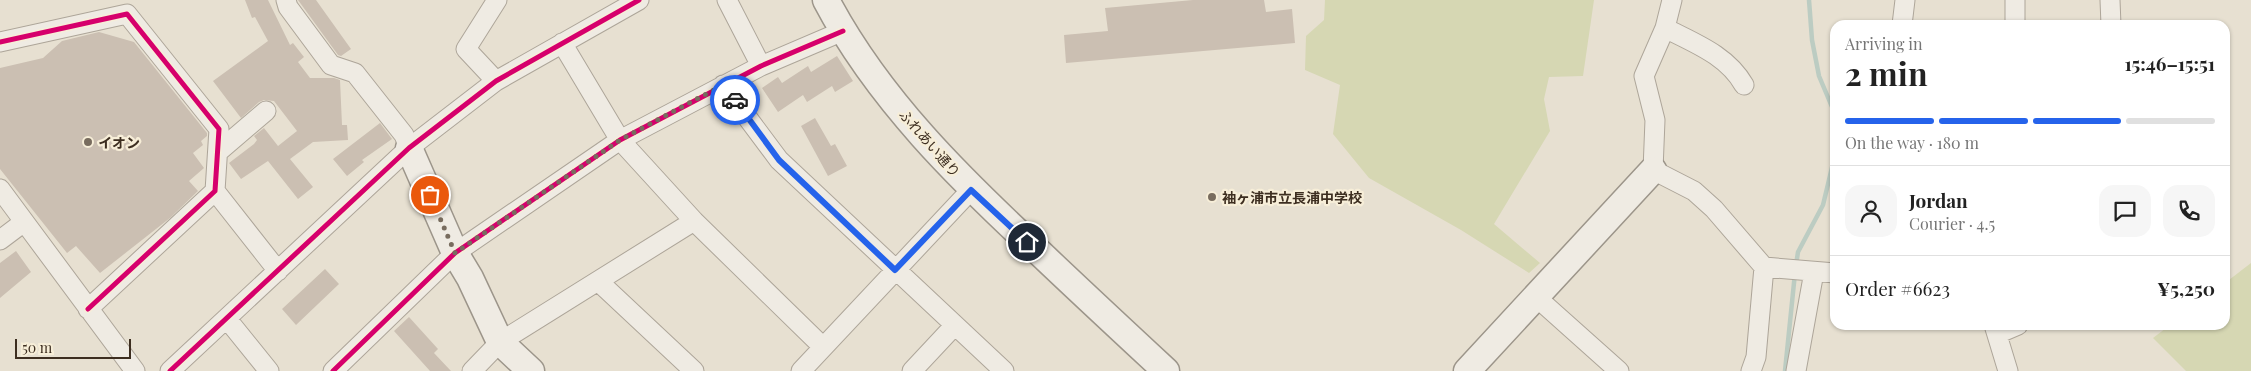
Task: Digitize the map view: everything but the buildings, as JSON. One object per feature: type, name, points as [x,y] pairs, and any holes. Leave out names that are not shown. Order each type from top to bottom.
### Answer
[{"type":"street","points":[[286,0],[288,7],[330,65],[355,73],[404,134],[455,253],[470,278],[500,342],[531,371]]},
{"type":"street","points":[[496,81],[466,49],[497,0]]},
{"type":"street","points":[[170,371],[409,148],[496,81],[638,0]]},
{"type":"street","points":[[727,0],[761,66]]},
{"type":"street","name":"ふれあい通り","points":[[826,0],[842,31],[903,112],[971,190],[1166,371]]},
{"type":"street","points":[[1467,371],[1654,170],[1655,120],[1644,76],[1665,28],[1672,0]]},
{"type":"street","points":[[1903,20],[1905,0]]},
{"type":"street","points":[[2015,0],[2015,20]]},
{"type":"street","points":[[2110,0],[2111,20]]},
{"type":"street","points":[[0,42],[127,14],[219,129],[215,191],[88,309]]},
{"type":"street","points":[[1665,28],[1713,53],[1736,72],[1744,85]]},
{"type":"street","points":[[333,371],[455,253],[620,140],[761,66],[842,31]]},
{"type":"street","points":[[562,43],[620,140],[694,221],[823,347]]},
{"type":"street","points":[[723,85],[779,160],[1003,371]]},
{"type":"street","points":[[218,152],[266,111]]},
{"type":"street","points":[[1654,170],[1694,191],[1714,209],[1764,267],[1830,273]]},
{"type":"street","points":[[0,190],[135,371]]},
{"type":"street","points":[[801,371],[971,190]]},
{"type":"street","points":[[215,191],[278,270]]},
{"type":"street","points":[[472,371],[500,342],[694,221]]},
{"type":"street","points":[[0,240],[24,222]]},
{"type":"street","points":[[1751,371],[1756,358],[1764,267]]},
{"type":"street","points":[[1796,371],[1814,272]]},
{"type":"street","points":[[599,282],[694,371]]},
{"type":"street","points":[[1535,296],[1619,371]]},
{"type":"street","points":[[227,319],[269,371]]},
{"type":"street","points":[[912,371],[955,325]]},
{"type":"street","points":[[1995,330],[2008,371]]},
{"type":"green space","points":[[1325,0],[1594,0],[1583,76],[1549,77],[1544,99],[1550,131],[1494,224],[1540,263],[1529,273],[1461,230],[1369,178],[1333,134],[1340,85],[1305,70],[1306,36],[1324,20]]},
{"type":"green space","points":[[2251,263],[2251,371],[2186,371],[2153,338],[2163,330],[2230,330],[2230,279]]},
{"type":"waterway","points":[[1809,0],[1812,40],[1819,76],[1830,102]]},
{"type":"waterway","points":[[1796,265],[1798,252],[1823,205],[1830,176]]},
{"type":"waterway","points":[[1785,371],[1795,273]]},
{"type":"cycle path","points":[[170,371],[409,148],[496,81],[639,0]]},
{"type":"cycle path","points":[[0,42],[127,14],[219,129],[215,191],[88,309]]},
{"type":"cycle path","points":[[333,371],[455,253],[620,140],[761,66],[843,31]]},
{"type":"way so far","points":[[430,195],[455,253],[620,140],[723,85],[735,100]]},
{"type":"place","name":"イオン","points":[[88,142]]},
{"type":"place","name":"袖ヶ浦市立長浦中学校","points":[[1212,197]]},
{"type":"route","points":[[735,100],[779,160],[895,270],[971,190],[1027,242]]}]
